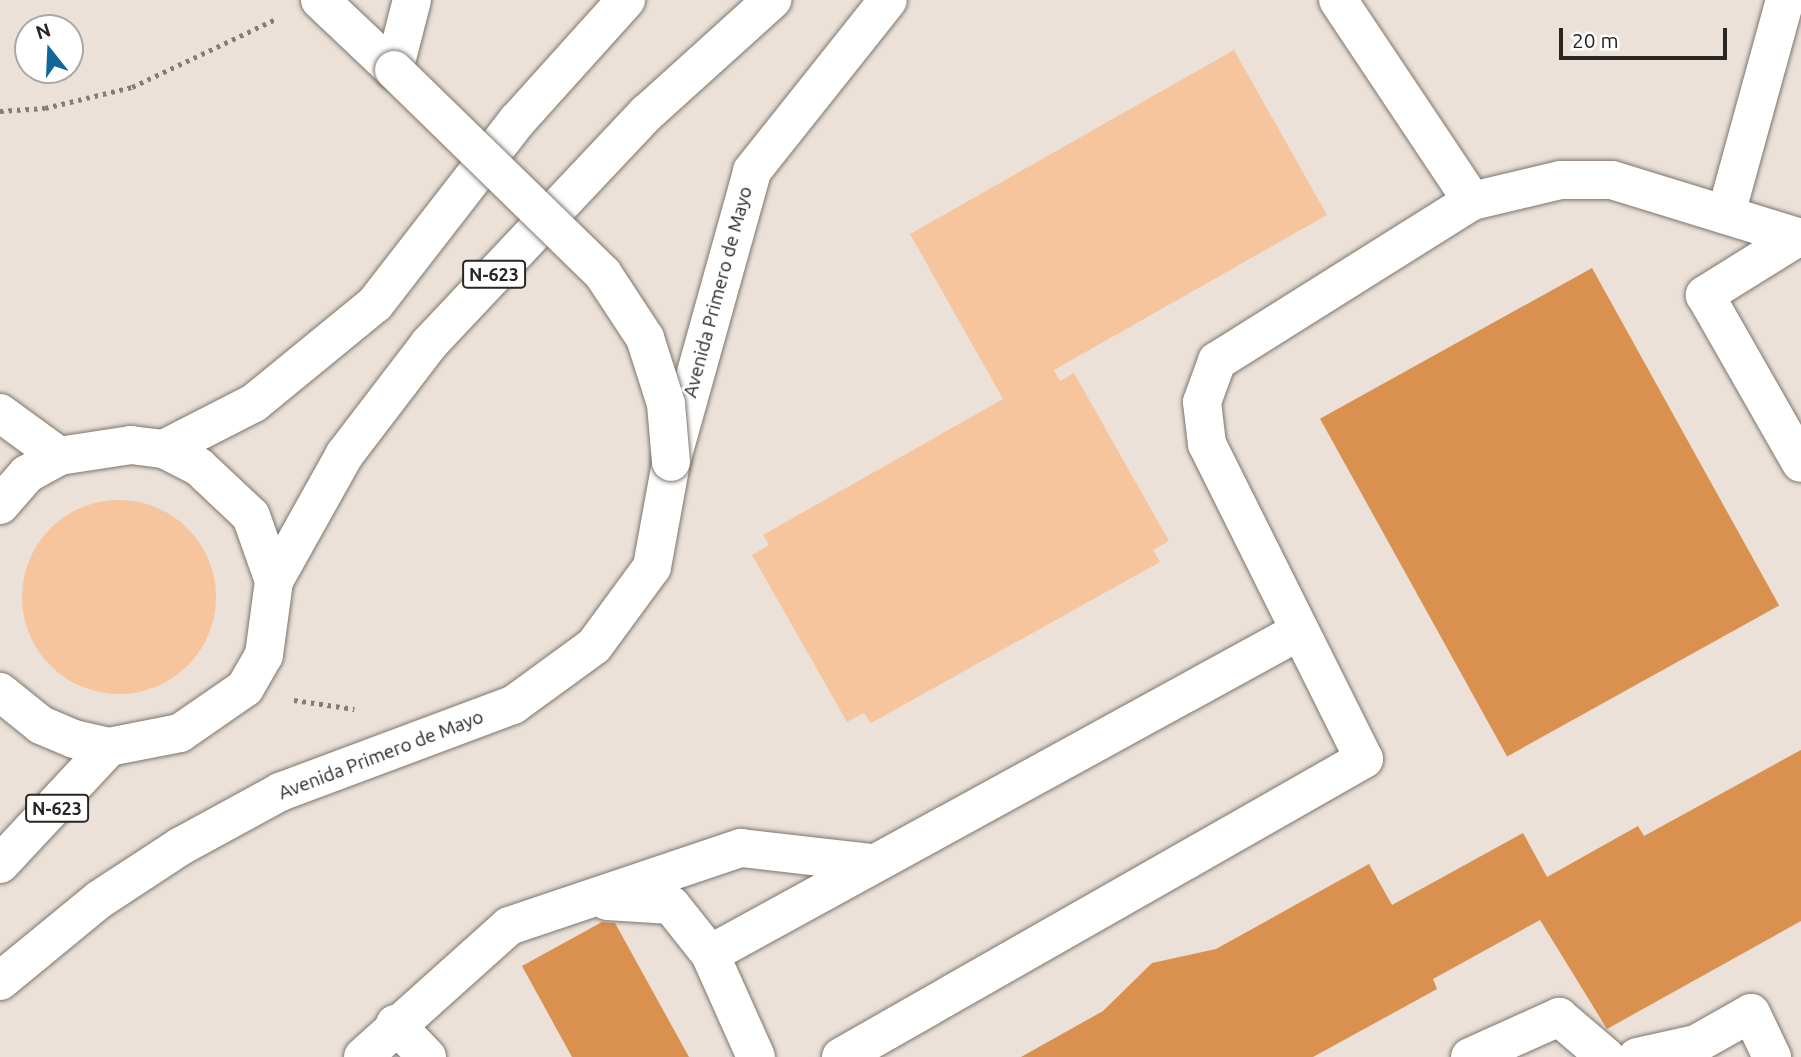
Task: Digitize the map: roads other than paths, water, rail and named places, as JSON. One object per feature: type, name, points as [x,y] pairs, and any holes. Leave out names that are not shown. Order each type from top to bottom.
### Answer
[{"type":"main road","points":[[394,70],[412,0]]},
{"type":"main road","points":[[164,449],[254,403],[375,304],[517,121],[626,0]]},
{"type":"main road","name":"N-623","points":[[0,692],[41,725],[109,747],[180,733],[245,688],[264,654],[274,580],[345,454],[429,344],[647,113],[772,0]]},
{"type":"main road","name":"Avenida Primero de Mayo","points":[[0,981],[100,900],[181,846],[280,792],[415,738],[513,705],[594,646],[652,567],[671,461],[752,171],[888,0]]},
{"type":"main road","points":[[1338,0],[1472,201]]},
{"type":"main road","points":[[1726,215],[1785,0]]},
{"type":"main road","name":"Avenida Primero de Mayo","points":[[302,4],[394,70],[603,274],[649,347],[666,404],[671,461]]},
{"type":"main road","points":[[841,1057],[1364,759],[1298,632],[1207,444],[1202,402],[1217,361],[1472,201],[1561,180],[1612,180],[1800,237]]},
{"type":"main road","points":[[1800,237],[1705,295],[1801,463]]},
{"type":"main road","points":[[0,413],[59,456]]},
{"type":"main road","name":"N-623","points":[[0,505],[27,474],[59,456],[131,445],[164,449],[209,475],[251,516],[274,580]]},
{"type":"main road","points":[[710,954],[870,863],[1298,632]]},
{"type":"main road","name":"N-623","points":[[0,864],[109,747]]},
{"type":"main road","points":[[363,1057],[395,1024],[509,926],[741,848],[870,863]]},
{"type":"main road","points":[[587,900],[671,905],[710,954],[756,1057]]},
{"type":"main road","points":[[1637,1057],[1696,1044],[1751,1013],[1772,1057]]},
{"type":"main road","points":[[1469,1057],[1559,1017],[1606,1057]]},
{"type":"main road","points":[[395,1024],[427,1057]]}]
